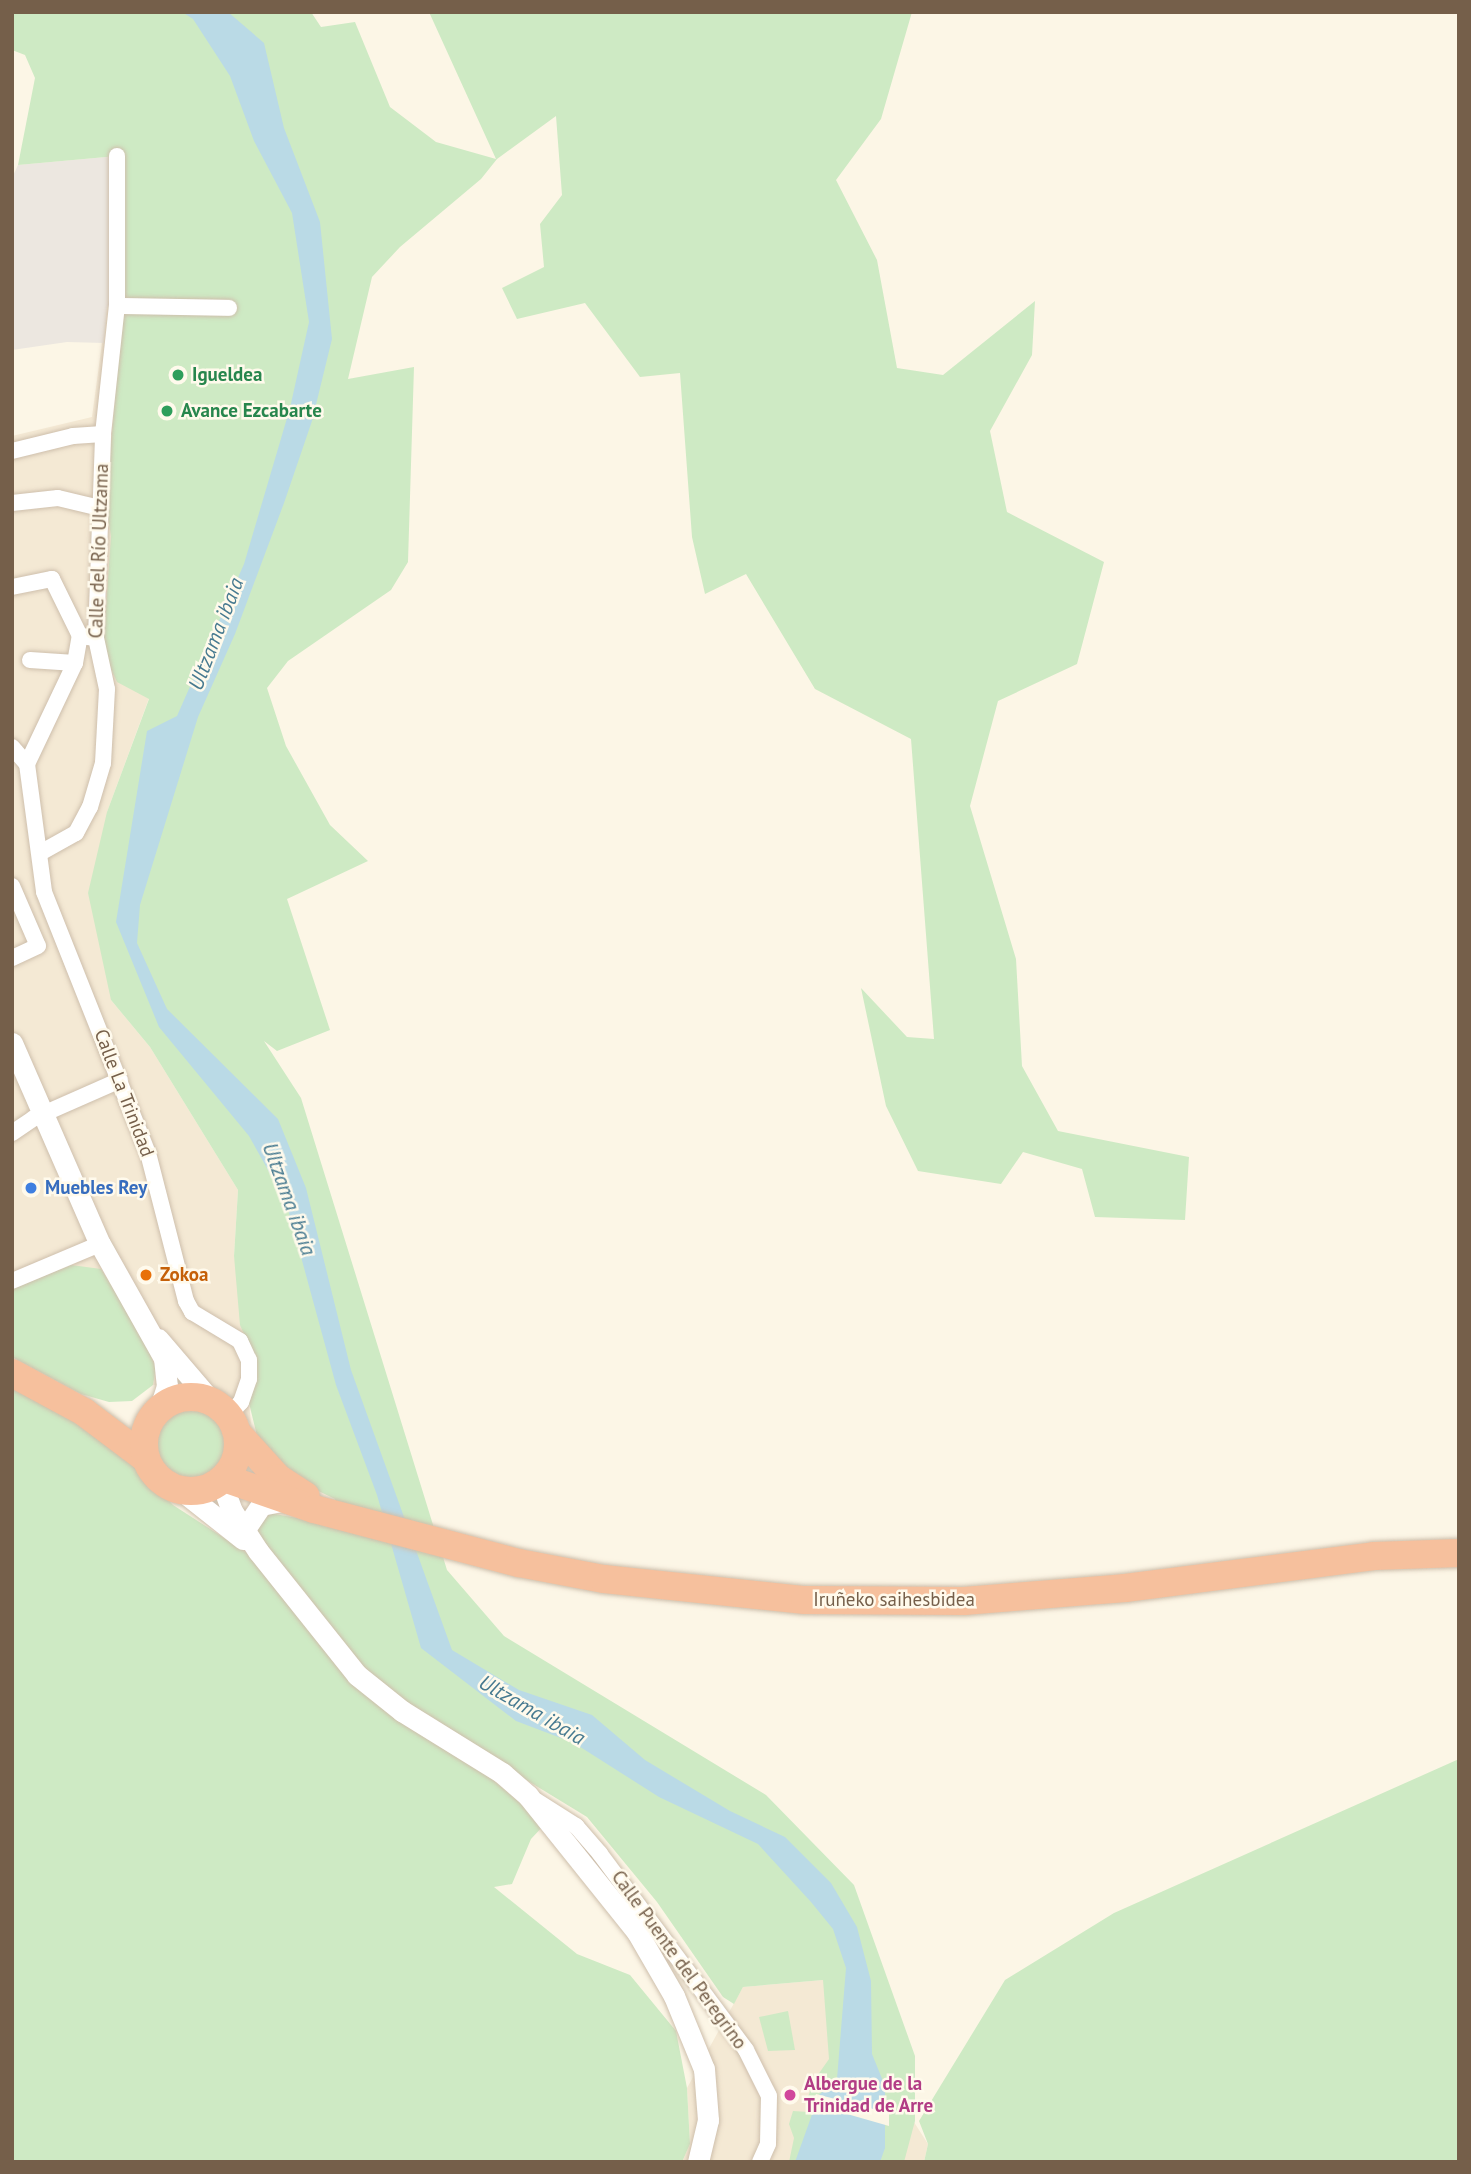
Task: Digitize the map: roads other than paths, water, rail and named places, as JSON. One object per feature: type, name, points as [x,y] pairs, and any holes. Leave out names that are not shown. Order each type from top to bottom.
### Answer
[{"type":"highway","points":[[12,1373],[84,1412],[145,1458],[159,1479],[181,1490],[206,1489],[223,1479],[237,1458],[226,1416],[176,1399],[155,1413],[118,1419],[84,1412]]},
{"type":"highway","points":[[145,1458],[144,1437],[155,1413]]},
{"type":"highway","name":"Iruñeko saihesbidea","points":[[226,1416],[278,1478],[346,1515]]},
{"type":"highway","name":"Iruñeko saihesbidea","points":[[223,1479],[287,1500],[494,1557],[702,1591],[879,1602],[1111,1589],[1374,1556],[1459,1553]]},
{"type":"main road","points":[[12,1043],[100,1244],[122,1289],[151,1333],[166,1371],[155,1413]]},
{"type":"main road","points":[[151,1333],[173,1352],[226,1416]]},
{"type":"main road","points":[[223,1479],[232,1511],[258,1551],[357,1675],[402,1711],[502,1773],[528,1797],[637,1932],[674,1996],[704,2069],[709,2097],[698,2162]]},
{"type":"main road","points":[[181,1490],[258,1551]]},
{"type":"main road","points":[[245,1529],[261,1505],[287,1500]]},
{"type":"street","name":"Calle del Río Ultzama","points":[[40,853],[76,832],[90,807],[103,763],[107,689],[88,637],[100,508],[103,434],[117,306],[117,156]]},
{"type":"street","points":[[117,306],[229,308]]},
{"type":"street","points":[[12,451],[73,436],[103,434]]},
{"type":"street","points":[[12,503],[58,498],[100,508]]},
{"type":"street","points":[[12,587],[52,579],[59,588],[76,635],[88,637],[27,764],[12,747]]},
{"type":"street","points":[[30,660],[75,663]]},
{"type":"street","name":"Calle La Trinidad","points":[[27,764],[44,892],[148,1153],[186,1301],[192,1312],[240,1341],[249,1360],[242,1402],[226,1416]]},
{"type":"street","points":[[12,958],[38,946],[20,926],[14,895]]},
{"type":"street","points":[[12,1133],[44,1114],[120,1080]]},
{"type":"street","points":[[12,1281],[100,1244]]},
{"type":"street","name":"Calle Puente del Peregrino","points":[[528,1797],[558,1812],[592,1845],[746,2050],[769,2096],[764,2154]]},
{"type":"water","name":"Ultzama ibaia","points":[[182,12],[228,12],[264,43],[284,128],[320,222],[332,339],[312,421],[284,503],[235,634],[198,717],[140,905],[137,943],[167,1009],[278,1119],[306,1188],[351,1370],[452,1650],[519,1690],[592,1715],[645,1760],[730,1811],[785,1837],[831,1883],[857,1927],[871,1981],[872,2054],[885,2086],[885,2148],[880,2162],[795,2162],[819,2095],[837,2079],[846,1968],[833,1929],[811,1902],[758,1844],[659,1797],[574,1743],[516,1721],[421,1648],[377,1495],[336,1385],[286,1202],[249,1136],[159,1027],[116,922],[147,731],[177,716],[244,564],[290,408],[309,322],[292,213],[254,141],[230,76],[193,19]]},
{"type":"place","name":"Igueldea","points":[[178,375]]},
{"type":"place","name":"Avance Ezcabarte","points":[[167,411]]},
{"type":"place","name":"Muebles Rey","points":[[31,1188]]},
{"type":"place","name":"Zokoa","points":[[146,1275]]},
{"type":"place","name":"Albergue de la Trinidad de Arre","points":[[790,2095]]}]
